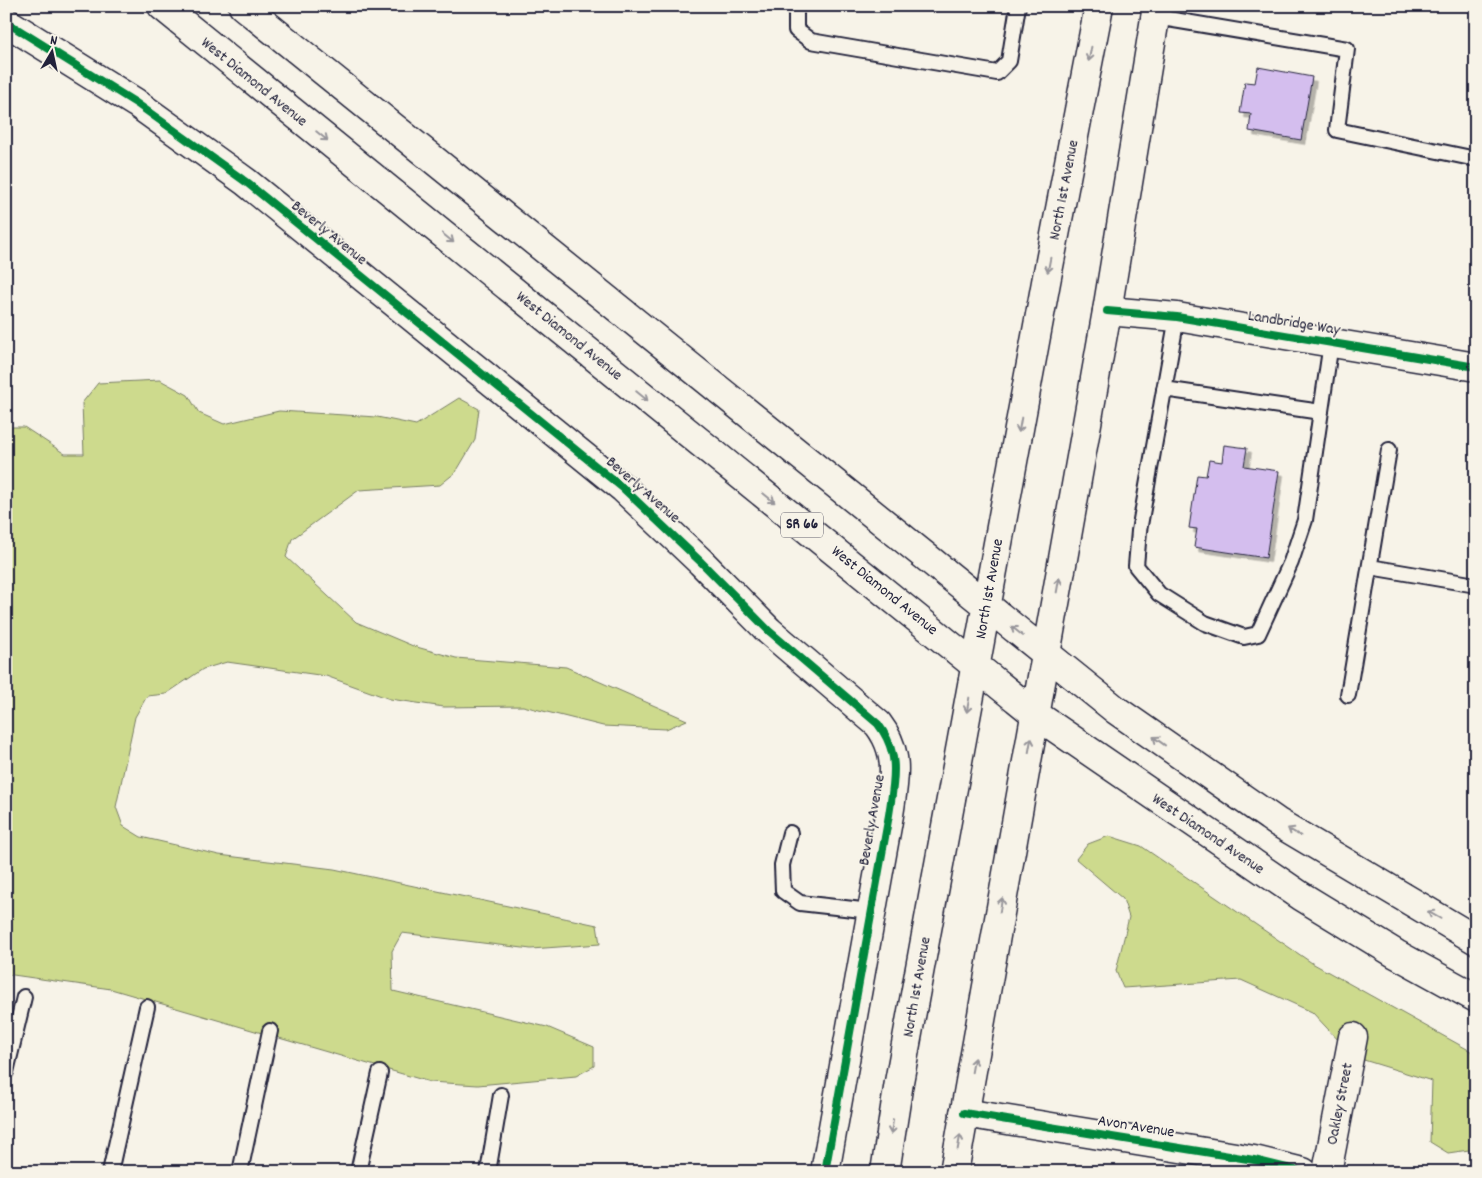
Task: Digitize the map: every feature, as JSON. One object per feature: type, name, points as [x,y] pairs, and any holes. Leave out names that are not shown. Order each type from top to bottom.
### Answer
[{"type":"main road","name":"West Diamond Avenue","points":[[162,6],[1035,714],[1301,896],[1396,954],[1476,998]]},
{"type":"main road","points":[[243,6],[1124,716],[1277,822],[1476,940]]},
{"type":"main road","name":"North 1st Avenue","points":[[885,1172],[899,1082],[1099,6]]},
{"type":"main road","points":[[954,1172],[1107,311],[1156,12]]},
{"type":"main road","name":"Beverly Avenue","points":[[6,22],[136,103],[246,182],[624,490],[702,562],[769,631],[878,724],[887,736],[895,758],[895,773],[825,1172]]},
{"type":"main road","name":"Landbridge Way","points":[[1107,311],[1177,317],[1476,367]]},
{"type":"main road","name":"Oakley Street","points":[[1327,1172],[1353,1037]]},
{"type":"main road","name":"Avon Avenue","points":[[964,1113],[1254,1160],[1303,1172]]},
{"type":"lane","points":[[796,6],[796,30],[811,41],[997,73],[1009,61],[1018,6]]},
{"type":"lane","points":[[1156,12],[1347,49],[1337,130],[1476,158]]},
{"type":"lane","points":[[1177,317],[1139,532],[1136,566],[1159,594],[1205,622],[1244,638],[1258,634],[1291,562],[1306,520],[1331,343]]},
{"type":"lane","points":[[1164,389],[1321,412]]},
{"type":"lane","points":[[1348,695],[1389,450]]},
{"type":"lane","points":[[1370,567],[1476,585]]},
{"type":"lane","points":[[790,832],[782,865],[783,891],[800,903],[871,911]]},
{"type":"lane","points":[[6,1072],[24,996]]},
{"type":"lane","points":[[110,1172],[147,1007]]},
{"type":"lane","points":[[240,1172],[270,1032]]},
{"type":"lane","points":[[358,1172],[380,1073]]},
{"type":"lane","points":[[488,1172],[501,1095]]},
{"type":"green space","points":[[160,380],[188,395],[199,413],[224,424],[279,411],[377,417],[416,425],[459,398],[479,409],[475,440],[456,472],[440,485],[359,490],[292,539],[286,557],[356,622],[413,646],[456,658],[566,667],[687,720],[666,729],[603,726],[523,706],[444,707],[390,699],[326,676],[227,662],[203,669],[166,694],[147,696],[135,717],[116,807],[123,826],[141,837],[219,855],[334,869],[597,925],[600,944],[531,949],[402,933],[392,951],[393,991],[547,1027],[594,1047],[594,1066],[576,1076],[478,1085],[430,1082],[111,989],[6,974],[6,427],[24,427],[65,454],[84,454],[82,403],[98,383]]},
{"type":"green space","points":[[1109,836],[1141,846],[1312,963],[1476,1054],[1476,1149],[1448,1153],[1430,1142],[1432,1081],[1354,1057],[1312,1012],[1241,980],[1123,988],[1116,971],[1129,917],[1123,899],[1076,859],[1088,844]]},
{"type":"building","points":[[1258,67],[1312,77],[1301,140],[1249,131],[1251,114],[1240,113],[1245,82],[1255,83]]},
{"type":"building","points":[[1224,445],[1247,448],[1244,466],[1279,471],[1266,558],[1194,547],[1197,529],[1189,528],[1197,475],[1206,476],[1209,460],[1222,462]]},
{"type":"cycle path","points":[[6,22],[136,103],[246,182],[624,489],[701,562],[769,631],[878,724],[885,735],[893,757],[893,790],[825,1172]]},
{"type":"cycle path","points":[[1107,311],[1177,317],[1476,367]]},
{"type":"cycle path","points":[[964,1113],[1254,1160],[1303,1172]]}]
